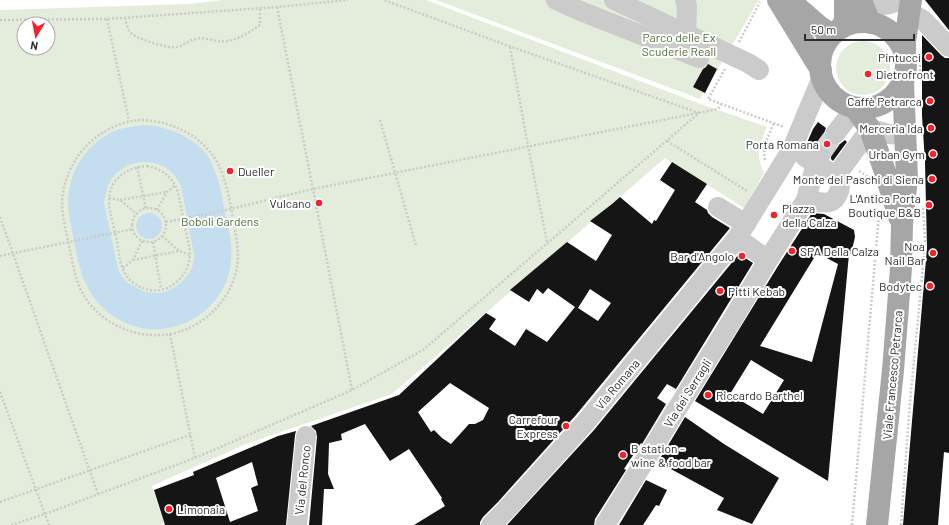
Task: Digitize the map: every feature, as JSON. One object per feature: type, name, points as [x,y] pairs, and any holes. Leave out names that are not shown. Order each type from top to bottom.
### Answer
[{"type":"main road","points":[[778,0],[821,74],[827,89],[837,100],[855,108],[870,108],[887,102],[903,82],[906,69],[906,4]]},
{"type":"main road","points":[[789,0],[820,26],[838,31]]},
{"type":"main road","points":[[838,31],[845,18],[845,0]]},
{"type":"main road","points":[[861,0],[874,23],[893,33],[899,41],[905,55]]},
{"type":"main road","points":[[821,74],[820,59],[827,40],[838,31],[858,22],[885,24],[892,20],[906,4]]},
{"type":"main road","name":"Viale Francesco Petrarca","points":[[877,525],[894,362],[901,268],[902,224],[907,178],[904,135],[903,82]]},
{"type":"main road","name":"Viale Francesco Petrarca","points":[[855,108],[870,129],[902,224]]},
{"type":"street","points":[[556,0],[699,58]]},
{"type":"street","points":[[614,0],[748,63],[759,70]]},
{"type":"street","points":[[686,0],[686,34]]},
{"type":"street","points":[[866,0],[887,6],[906,4],[949,47]]},
{"type":"street","points":[[742,231],[792,149],[821,74]]},
{"type":"street","points":[[835,134],[855,108]]},
{"type":"street","points":[[836,176],[870,129],[890,134],[904,135]]},
{"type":"street","points":[[792,149],[818,159],[836,176],[840,184],[840,189],[837,196],[834,201],[830,203],[806,200]]},
{"type":"street","points":[[718,207],[768,260],[806,200],[818,159]]},
{"type":"street","name":"Via Romana","points":[[491,525],[586,422],[742,231]]},
{"type":"street","name":"Via dei Serragli","points":[[605,525],[768,260]]},
{"type":"street","name":"Via del Ronco","points":[[297,525],[306,436]]},
{"type":"path","points":[[0,20],[108,19],[277,7],[348,0]]},
{"type":"path","points":[[384,0],[699,113]]},
{"type":"path","points":[[277,7],[352,390]]},
{"type":"path","points":[[125,18],[131,34],[146,42],[153,42],[163,46],[175,48],[195,39],[205,38],[225,42],[249,33],[260,25],[260,8]]},
{"type":"path","points":[[108,19],[129,121]]},
{"type":"path","points":[[509,46],[548,242]]},
{"type":"path","points":[[166,222],[395,172],[718,109],[721,104]]},
{"type":"path","points":[[11,525],[45,514],[194,458],[352,390],[423,350],[699,113]]},
{"type":"path","points":[[147,120],[163,122],[189,133],[201,142],[218,163],[223,175],[231,209],[238,249],[238,259],[233,282],[223,300],[208,317],[189,328],[170,334],[151,335],[124,330],[103,317],[94,308],[79,287],[63,216],[62,203],[66,179],[71,166],[79,154],[88,144],[107,130],[129,121],[147,120]]},
{"type":"path","points":[[380,120],[416,246]]},
{"type":"path","points":[[667,141],[762,199]]},
{"type":"path","points":[[147,166],[160,170],[170,178],[178,192],[190,255],[187,270],[180,279],[175,284],[161,290],[139,287],[129,279],[123,268],[110,209],[109,198],[112,188],[118,178],[127,171],[137,167],[147,166]]},
{"type":"path","points":[[137,167],[146,209]]},
{"type":"path","points":[[855,168],[871,181]]},
{"type":"path","points":[[157,210],[167,192],[175,185]]},
{"type":"path","points":[[109,198],[120,200],[167,192]]},
{"type":"path","points":[[120,200],[136,214]]},
{"type":"path","points":[[146,209],[157,210],[163,215],[166,222],[166,230],[162,236],[153,242],[142,240],[136,236],[133,229],[133,221],[136,214],[146,209]]},
{"type":"path","points":[[852,525],[879,215]]},
{"type":"path","points":[[0,217],[98,494]]},
{"type":"path","points":[[0,256],[133,229]]},
{"type":"path","points":[[162,236],[179,251],[190,255]]},
{"type":"path","points":[[123,268],[133,260],[142,240]]},
{"type":"path","points":[[153,242],[161,290]]},
{"type":"path","points":[[133,260],[179,251]]},
{"type":"path","points":[[170,334],[194,458]]},
{"type":"path","points":[[0,392],[48,525]]},
{"type":"path","points":[[0,502],[190,435]]},
{"type":"green space","name":"Boboli Gardens","points":[[224,0],[426,0],[698,103],[767,127],[759,150],[761,166],[764,173],[744,208],[665,158],[392,394],[246,444],[152,486],[164,524],[0,525],[0,10],[188,4]]},
{"type":"green space","name":"Parco delle Ex Scuderie Reali","points":[[436,0],[759,0],[700,99]]},
{"type":"green space","points":[[858,41],[868,41],[878,45],[886,53],[890,63],[890,73],[886,83],[878,91],[868,95],[858,95],[848,91],[840,83],[836,73],[836,63],[840,53],[848,45]]},
{"type":"water","points":[[148,125],[165,128],[181,134],[196,144],[208,156],[220,187],[230,234],[231,248],[229,274],[224,287],[217,298],[198,316],[174,327],[161,329],[149,329],[127,324],[107,312],[99,304],[84,279],[80,268],[68,207],[69,191],[75,171],[86,153],[93,145],[115,131],[133,126]],"holes":[[[143,162],[161,165],[170,171],[178,180],[181,186],[194,255],[191,270],[183,280],[178,285],[160,293],[146,292],[124,279],[118,268],[104,203],[108,186],[112,178],[126,166]]]},
{"type":"water","points":[[149,213],[158,217],[162,226],[158,235],[149,239],[140,235],[136,226],[140,217]]},
{"type":"building","points":[[925,0],[949,0],[949,30],[948,29]]},
{"type":"building","points":[[922,35],[941,55],[945,58],[949,58],[949,453],[944,452],[938,525],[903,525],[927,248],[925,162],[922,116]]},
{"type":"building","points":[[708,64],[717,69],[705,93],[693,87],[703,69]]},
{"type":"building","points":[[818,122],[826,128],[824,138],[828,143],[834,145],[840,144],[845,140],[847,142],[833,161],[831,159],[830,149],[825,145],[814,145],[812,148],[806,145]]},
{"type":"building","points":[[672,162],[707,184],[695,202],[707,210],[712,217],[730,228],[576,415],[483,517],[480,525],[414,525],[445,506],[441,499],[442,498],[409,449],[390,461],[365,424],[341,434],[342,440],[329,443],[328,474],[334,489],[324,489],[322,525],[309,525],[317,437],[316,431],[311,426],[399,395],[486,313],[496,319],[489,329],[515,346],[526,329],[547,342],[575,307],[548,288],[543,294],[537,289],[529,302],[510,290],[567,242],[596,261],[612,235],[590,221],[620,197],[652,224],[654,220],[656,221],[675,190],[660,180]],"holes":[[[590,289],[611,303],[598,321],[578,308]],[[450,383],[489,408],[483,420],[475,424],[469,424],[451,444],[434,430],[431,432],[418,412]]]},
{"type":"building","points":[[812,213],[824,214],[854,230],[855,237],[851,254],[849,254],[828,481],[695,401]],"holes":[[[817,253],[838,264],[812,362],[760,346]],[[751,360],[784,380],[763,414],[730,394]]]},
{"type":"building","points":[[739,254],[753,263],[676,389],[667,384],[657,398],[666,404],[642,444],[641,443],[624,469],[626,470],[595,519],[594,525],[507,525],[594,430]]},
{"type":"building","points":[[685,417],[724,444],[779,478],[752,524],[717,510],[724,498],[658,462]]},
{"type":"building","points":[[296,431],[286,525],[165,525],[154,490],[194,475],[193,472],[278,436]],"holes":[[[252,462],[258,485],[251,488],[258,511],[230,522],[216,478]]]},
{"type":"building","points":[[646,480],[667,490],[659,506],[656,505],[643,525],[619,525]]},
{"type":"tunnel","points":[[820,155],[835,134]]},
{"type":"place","name":"Pintucci","points":[[929,57]]},
{"type":"place","name":"Dietrofront","points":[[868,74]]},
{"type":"place","name":"Caffè Petrarca","points":[[930,101]]},
{"type":"place","name":"Merceria Ida","points":[[931,128]]},
{"type":"place","name":"Porta Romana","points":[[827,144]]},
{"type":"place","name":"Urban Gym","points":[[933,154]]},
{"type":"place","name":"Dueller","points":[[230,171]]},
{"type":"place","name":"Monte dei Paschi di Siena","points":[[932,179]]},
{"type":"place","name":"Vulcano","points":[[319,203]]},
{"type":"place","name":"L'Antica Porta Boutique B&B","points":[[929,205]]},
{"type":"place","name":"Piazza della Calza","points":[[774,215]]},
{"type":"place","name":"SPA Della Calza","points":[[792,251]]},
{"type":"place","name":"Noa Nail Bar","points":[[933,253]]},
{"type":"place","name":"Bar d'Angolo","points":[[742,256]]},
{"type":"place","name":"Bodytec","points":[[930,286]]},
{"type":"place","name":"Pitti Kebab","points":[[720,291]]},
{"type":"place","name":"Riccardo Barthel","points":[[708,395]]},
{"type":"place","name":"Carrefour Express","points":[[566,426]]},
{"type":"place","name":"B station - wine & food bar","points":[[623,455]]},
{"type":"place","name":"Limonaia","points":[[169,509]]}]
